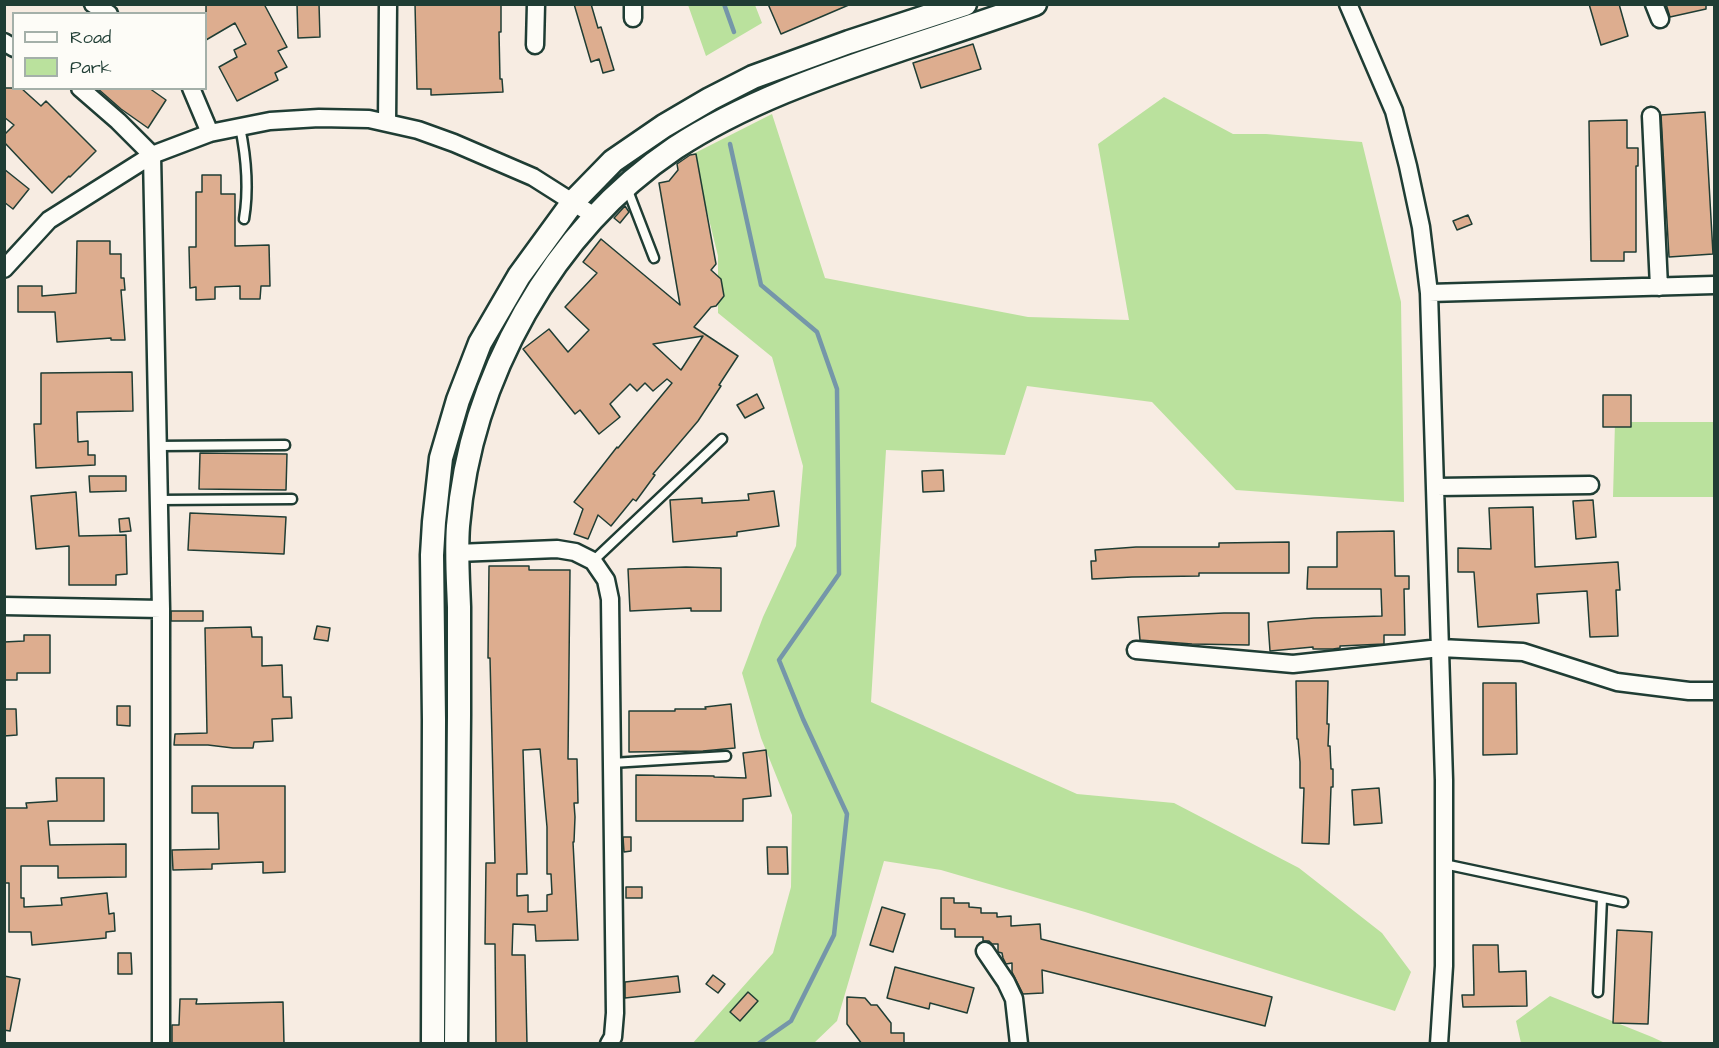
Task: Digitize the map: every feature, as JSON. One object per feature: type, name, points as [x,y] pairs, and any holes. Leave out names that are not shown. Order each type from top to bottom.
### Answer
[{"type":"street","points":[[93,4],[107,12]]},
{"type":"street","points":[[387,123],[388,4]]},
{"type":"street","points":[[534,45],[536,4]]},
{"type":"street","points":[[456,1044],[459,718],[457,553],[459,524],[468,462],[483,406],[504,353],[539,288],[577,238],[626,185],[675,148],[723,120],[763,99],[854,65],[932,19],[965,4]]},
{"type":"street","points":[[433,1044],[432,555],[434,522],[441,458],[458,400],[480,343],[519,276],[573,202],[614,161],[664,126],[753,77],[849,42],[932,19],[1035,4]]},
{"type":"street","points":[[1348,4],[1394,111],[1421,227],[1429,293],[1444,780],[1444,966],[1439,1044]]},
{"type":"street","points":[[82,90],[153,155],[161,609],[161,1044]]},
{"type":"street","points":[[192,90],[210,133]]},
{"type":"street","points":[[1651,116],[1659,286]]},
{"type":"street","points":[[4,269],[49,220],[153,155],[210,133],[270,121],[319,118],[369,119],[418,130],[533,177],[596,217]]},
{"type":"street","points":[[1429,293],[1714,285]]},
{"type":"street","points":[[1436,487],[1590,485]]},
{"type":"street","points":[[457,553],[557,549],[575,552],[593,561],[606,580],[610,599],[615,1013],[613,1037],[609,1044]]},
{"type":"street","points":[[4,606],[161,609]]},
{"type":"street","points":[[1136,650],[1293,664],[1440,648],[1522,652],[1617,681],[1689,691],[1714,691]]},
{"type":"street","points":[[985,951],[1006,982],[1014,999],[1018,1044]]},
{"type":"lane","points":[[240,127],[245,151],[246,209],[244,219]]},
{"type":"lane","points":[[626,185],[654,258]]},
{"type":"lane","points":[[593,561],[722,439]]},
{"type":"lane","points":[[158,446],[285,445]]},
{"type":"lane","points":[[159,500],[292,499]]},
{"type":"lane","points":[[612,763],[726,756]]},
{"type":"lane","points":[[1444,864],[1623,902]]},
{"type":"lane","points":[[1598,992],[1602,898]]},
{"type":"green space","points":[[688,5],[755,5],[762,23],[706,56]]},
{"type":"green space","points":[[1164,97],[1233,134],[1266,134],[1362,142],[1401,302],[1404,502],[1236,490],[1152,402],[1027,386],[1005,455],[886,450],[871,702],[1077,794],[1174,803],[1299,868],[1382,933],[1411,972],[1395,1011],[1085,912],[941,870],[884,861],[837,1021],[814,1043],[692,1044],[773,953],[791,887],[792,815],[761,738],[742,673],[763,617],[796,546],[803,466],[772,357],[718,313],[718,256],[693,154],[772,114],[825,278],[1028,317],[1129,320],[1098,144]]},
{"type":"green space","points":[[1615,422],[1714,422],[1714,497],[1613,497]]},
{"type":"green space","points":[[1550,996],[1665,1043],[1521,1043],[1516,1021]]},
{"type":"building","points":[[206,4],[264,4],[287,47],[278,51],[287,67],[275,73],[278,80],[237,101],[219,67],[237,57],[234,50],[246,44],[235,23],[207,39]]},
{"type":"building","points":[[297,4],[319,4],[320,37],[298,38]]},
{"type":"building","points":[[415,4],[501,4],[500,79],[502,79],[503,92],[431,95],[431,89],[417,89]]},
{"type":"building","points":[[574,4],[591,4],[598,28],[601,27],[614,70],[603,73],[599,59],[591,62]]},
{"type":"building","points":[[768,4],[851,4],[781,34]]},
{"type":"building","points":[[1589,4],[1619,4],[1628,36],[1601,45]]},
{"type":"building","points":[[1666,4],[1706,4],[1706,9],[1670,17]]},
{"type":"building","points":[[973,44],[981,69],[921,88],[913,63]]},
{"type":"building","points":[[4,88],[23,90],[41,106],[46,101],[96,151],[52,193],[4,142],[4,135],[14,125],[4,117]]},
{"type":"building","points":[[99,90],[152,90],[166,100],[148,128]]},
{"type":"building","points":[[1705,112],[1713,254],[1669,257],[1661,115]]},
{"type":"building","points":[[1627,120],[1627,148],[1638,148],[1636,252],[1624,252],[1624,261],[1591,261],[1589,121]]},
{"type":"building","points":[[696,154],[716,264],[711,270],[721,279],[724,296],[694,327],[738,356],[698,421],[653,474],[655,475],[636,501],[633,499],[611,526],[598,515],[588,539],[574,534],[583,509],[574,502],[672,383],[667,379],[653,391],[645,383],[637,391],[630,384],[610,404],[620,417],[599,434],[580,410],[575,414],[523,349],[549,329],[568,352],[589,330],[565,307],[597,273],[583,262],[601,239],[680,305],[659,183],[669,181],[678,170],[677,164],[690,155]],"holes":[[[703,336],[681,370],[653,344]]]},
{"type":"building","points":[[4,169],[29,189],[13,209],[4,202]]},
{"type":"building","points":[[202,175],[221,175],[221,194],[235,194],[235,246],[269,245],[270,286],[261,286],[260,299],[240,299],[240,286],[215,287],[215,299],[196,300],[196,287],[190,288],[189,247],[196,247],[196,192],[202,192]]},
{"type":"building","points":[[625,206],[629,212],[620,223],[614,218]]},
{"type":"building","points":[[1468,215],[1472,224],[1457,230],[1453,221]]},
{"type":"building","points":[[77,241],[110,241],[110,254],[121,254],[121,278],[124,278],[125,290],[121,290],[125,340],[111,340],[111,338],[57,342],[55,312],[18,312],[18,286],[42,286],[42,296],[76,293]]},
{"type":"building","points":[[132,372],[133,411],[77,412],[78,442],[88,441],[88,455],[95,455],[95,465],[36,468],[34,424],[41,424],[41,373]]},
{"type":"building","points":[[757,394],[764,408],[745,418],[737,405]]},
{"type":"building","points":[[1603,395],[1631,395],[1631,427],[1603,427]]},
{"type":"building","points":[[200,453],[287,454],[286,490],[199,489]]},
{"type":"building","points":[[943,470],[944,491],[923,492],[922,471]]},
{"type":"building","points":[[89,476],[126,476],[126,491],[90,492]]},
{"type":"building","points":[[774,491],[779,526],[737,532],[737,536],[673,542],[670,500],[702,498],[702,503],[749,500],[748,494]]},
{"type":"building","points":[[76,492],[79,536],[126,535],[127,574],[116,575],[116,585],[69,585],[69,546],[36,549],[31,496]]},
{"type":"building","points":[[1593,500],[1596,537],[1576,539],[1573,501]]},
{"type":"building","points":[[1533,507],[1535,567],[1618,562],[1620,590],[1616,590],[1618,636],[1590,637],[1587,591],[1537,594],[1539,623],[1478,627],[1474,572],[1458,572],[1458,548],[1491,549],[1489,508]]},
{"type":"building","points":[[190,513],[286,517],[284,554],[188,550]]},
{"type":"building","points":[[129,518],[131,531],[120,532],[119,519]]},
{"type":"building","points":[[1394,531],[1395,576],[1409,576],[1409,589],[1404,589],[1405,635],[1384,635],[1384,644],[1340,646],[1340,648],[1333,649],[1313,649],[1313,647],[1270,651],[1268,622],[1382,616],[1381,589],[1307,589],[1308,567],[1337,567],[1337,532]]},
{"type":"building","points":[[1289,542],[1289,573],[1199,573],[1199,576],[1092,579],[1091,561],[1096,561],[1095,550],[1136,547],[1219,547],[1219,543]]},
{"type":"building","points":[[489,566],[529,566],[529,570],[570,570],[568,759],[577,759],[578,803],[574,803],[573,842],[578,940],[536,941],[535,925],[513,924],[512,955],[525,955],[527,1044],[496,1044],[495,944],[485,944],[486,863],[495,863],[490,658],[488,658]],"holes":[[[540,749],[547,827],[547,874],[551,874],[552,894],[547,895],[547,911],[528,912],[528,895],[517,896],[517,874],[527,874],[523,750]]]},
{"type":"building","points":[[721,568],[721,611],[691,611],[691,608],[630,611],[628,569]]},
{"type":"building","points":[[171,611],[203,611],[203,621],[171,621]]},
{"type":"building","points":[[1249,613],[1249,645],[1140,640],[1138,617]]},
{"type":"building","points":[[317,626],[330,628],[328,641],[314,639]]},
{"type":"building","points":[[251,627],[252,637],[262,637],[262,666],[282,665],[283,697],[291,697],[292,718],[272,719],[273,741],[254,742],[253,748],[174,745],[175,734],[207,733],[205,628]]},
{"type":"building","points":[[24,635],[50,635],[50,673],[17,673],[17,680],[4,680],[4,642],[24,641]]},
{"type":"building","points":[[1296,681],[1328,681],[1328,746],[1330,746],[1331,769],[1333,769],[1329,844],[1302,843],[1304,788],[1300,788]]},
{"type":"building","points":[[1483,683],[1516,683],[1517,754],[1483,755]]},
{"type":"building","points":[[731,704],[735,748],[629,752],[629,711],[706,709],[705,707]]},
{"type":"building","points":[[117,706],[130,706],[130,726],[117,725]]},
{"type":"building","points":[[4,709],[16,709],[17,735],[4,736]]},
{"type":"building","points":[[766,750],[771,796],[743,799],[743,821],[636,821],[636,775],[746,778],[743,753]]},
{"type":"building","points":[[56,778],[104,778],[104,821],[48,821],[50,845],[126,844],[126,877],[58,878],[58,866],[21,866],[21,898],[24,898],[24,907],[62,905],[61,898],[107,893],[109,914],[114,913],[115,931],[106,932],[106,938],[32,945],[31,932],[9,932],[9,883],[5,883],[4,808],[27,808],[26,803],[57,801]]},
{"type":"building","points":[[192,786],[285,786],[285,872],[263,873],[263,862],[212,864],[212,869],[173,870],[172,850],[219,849],[218,813],[192,813]]},
{"type":"building","points":[[1379,788],[1382,823],[1354,825],[1352,790]]},
{"type":"building","points":[[623,837],[631,837],[631,851],[624,852]]},
{"type":"building","points":[[767,847],[787,847],[788,874],[768,874]]},
{"type":"building","points":[[626,887],[642,887],[642,898],[626,898]]},
{"type":"building","points":[[941,898],[954,898],[954,903],[969,903],[969,907],[981,908],[981,913],[997,913],[997,917],[1011,916],[1011,926],[1040,924],[1041,939],[1272,997],[1265,1026],[1042,970],[1043,993],[1023,994],[1012,972],[1012,963],[1006,964],[1002,953],[998,952],[998,944],[983,941],[983,937],[955,937],[955,929],[941,929]]},
{"type":"building","points":[[882,907],[905,914],[893,952],[870,945]]},
{"type":"building","points":[[1617,930],[1652,932],[1648,1024],[1613,1023]]},
{"type":"building","points":[[1473,945],[1498,945],[1499,972],[1526,971],[1527,1006],[1463,1007],[1462,995],[1474,995]]},
{"type":"building","points":[[118,953],[131,953],[132,974],[118,974]]},
{"type":"building","points":[[895,967],[974,988],[967,1013],[930,1003],[929,1009],[887,998]]},
{"type":"building","points":[[713,975],[725,984],[718,993],[706,984]]},
{"type":"building","points":[[4,976],[20,979],[10,1031],[4,1030]]},
{"type":"building","points":[[678,976],[680,992],[625,998],[625,982]]},
{"type":"building","points":[[748,992],[758,1001],[740,1021],[730,1012]]},
{"type":"building","points":[[847,997],[865,998],[871,1005],[877,1005],[891,1023],[891,1033],[904,1033],[904,1044],[862,1044],[847,1024]]},
{"type":"building","points":[[180,999],[197,999],[196,1004],[283,1002],[284,1044],[172,1044],[172,1025],[179,1025]]},
{"type":"waterway","points":[[724,4],[734,32]]},
{"type":"waterway","points":[[730,144],[761,285],[817,332],[837,389],[839,574],[779,660],[803,719],[847,814],[834,935],[791,1021],[758,1044]]}]
